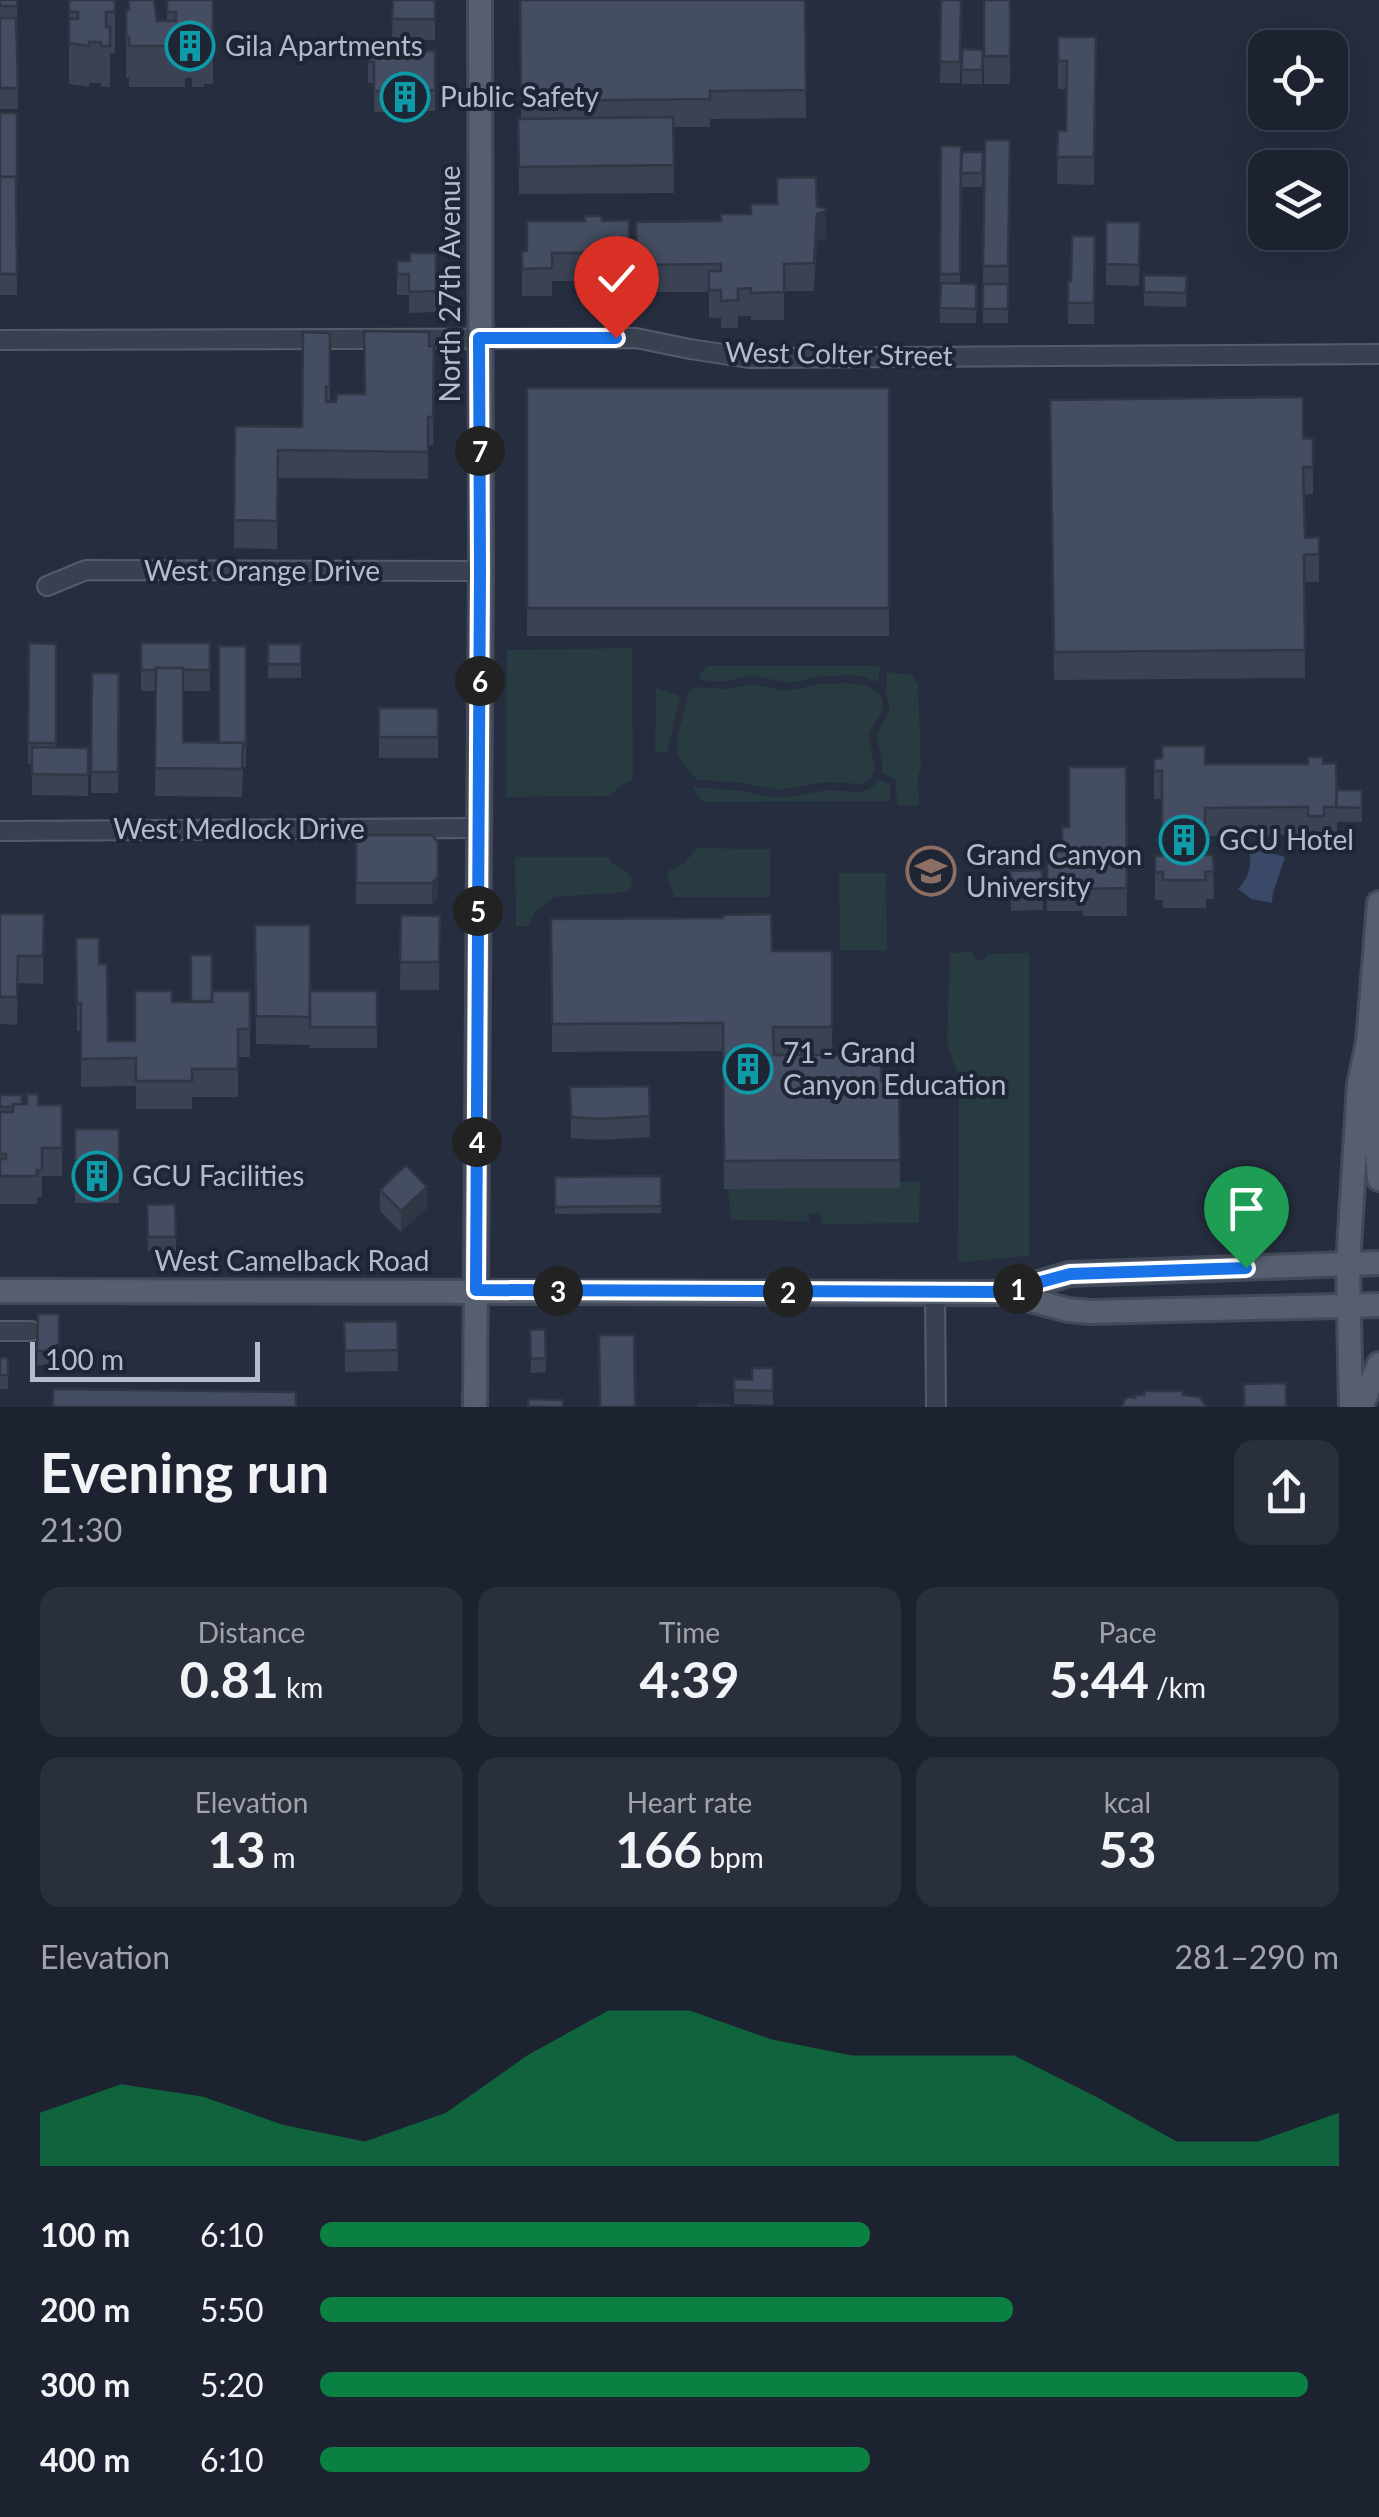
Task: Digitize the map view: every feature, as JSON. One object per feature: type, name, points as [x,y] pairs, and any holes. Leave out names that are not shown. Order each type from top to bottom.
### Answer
[{"type":"main road","name":"North 27th Avenue","points":[[475,1407],[480,0]]},
{"type":"main road","points":[[1351,1407],[1348,1265],[1359,1085],[1368,1042],[1379,903]]},
{"type":"main road","points":[[1368,1042],[1378,1095],[1379,1179]]},
{"type":"main road","name":"West Camelback Road","points":[[0,1291],[1004,1292],[1070,1274],[1379,1263]]},
{"type":"main road","name":"West Camelback Road","points":[[1004,1292],[1068,1310],[1090,1312],[1379,1305]]},
{"type":"main road","points":[[1361,1407],[1379,1364]]},
{"type":"street","name":"West Colter Street","points":[[0,340],[636,338],[749,358],[1379,354]]},
{"type":"street","name":"West Orange Drive","points":[[48,586],[86,570],[480,571]]},
{"type":"street","name":"West Medlock Drive","points":[[0,830],[478,828]]},
{"type":"street","points":[[935,1292],[936,1407]]},
{"type":"street","points":[[0,1331],[32,1331]]},
{"type":"green space","points":[[632,648],[633,780],[609,796],[506,797],[507,650]]},
{"type":"green space","points":[[707,666],[880,666],[878,682],[848,675],[791,683],[752,676],[721,682],[700,680]]},
{"type":"green space","points":[[887,672],[912,675],[918,685],[919,806],[897,805],[896,780],[882,772],[876,736],[890,710]]},
{"type":"green space","points":[[848,683],[873,689],[883,703],[868,734],[875,768],[870,780],[861,784],[827,782],[779,790],[697,780],[677,752],[689,691],[697,687],[725,689],[752,684],[785,691]]},
{"type":"green space","points":[[656,688],[680,697],[667,752],[655,752]]},
{"type":"green space","points":[[880,780],[890,784],[890,801],[703,802],[692,787],[787,797],[827,790],[858,792]]},
{"type":"green space","points":[[696,848],[770,849],[770,897],[674,897],[667,878],[669,871],[685,863]]},
{"type":"green space","points":[[515,857],[608,857],[631,876],[632,885],[628,892],[554,897],[535,912],[528,926],[516,926]]},
{"type":"green space","points":[[839,873],[886,873],[887,950],[840,950]]},
{"type":"green space","points":[[972,952],[979,961],[988,954],[1029,953],[1029,1256],[958,1262],[959,1079],[947,1043],[950,953]]},
{"type":"green space","points":[[920,1181],[919,1223],[822,1224],[820,1213],[809,1213],[809,1221],[731,1220],[728,1188]]},
{"type":"water","points":[[1257,849],[1285,857],[1272,903],[1251,899],[1238,889],[1249,871],[1249,851]]},
{"type":"building","points":[[0,0],[17,0],[17,6],[0,6]]},
{"type":"building","points":[[69,0],[115,0],[115,12],[106,12],[110,46],[101,46],[101,42],[89,42],[89,46],[69,43],[69,19],[78,19],[78,12],[69,12]]},
{"type":"building","points":[[129,0],[154,0],[157,21],[176,21],[176,12],[167,12],[167,0],[213,0],[213,43],[192,46],[192,37],[185,37],[185,46],[129,46]]},
{"type":"building","points":[[393,0],[435,0],[435,19],[392,19]]},
{"type":"building","points":[[520,0],[805,0],[806,90],[710,91],[710,99],[521,101]]},
{"type":"building","points":[[941,0],[961,0],[960,62],[940,62]]},
{"type":"building","points":[[984,0],[1010,0],[1010,56],[984,56]]},
{"type":"building","points":[[0,18],[16,18],[18,88],[0,88]]},
{"type":"building","points":[[1058,37],[1096,37],[1094,157],[1057,157],[1058,131],[1066,131],[1067,61],[1058,61]]},
{"type":"building","points":[[962,49],[983,50],[982,70],[962,70]]},
{"type":"building","points":[[435,51],[435,90],[374,91],[374,62],[368,62],[368,52]]},
{"type":"building","points":[[0,113],[17,113],[17,182],[16,177],[0,177]]},
{"type":"building","points":[[673,117],[674,165],[519,167],[518,119]]},
{"type":"building","points":[[985,140],[1010,140],[1008,266],[983,266]]},
{"type":"building","points":[[941,146],[961,146],[960,274],[940,274]]},
{"type":"building","points":[[962,152],[983,152],[982,173],[961,173]]},
{"type":"building","points":[[0,177],[16,177],[17,274],[0,274]]},
{"type":"building","points":[[816,177],[817,207],[826,211],[817,214],[814,263],[784,264],[784,292],[751,293],[751,288],[738,289],[738,300],[721,301],[721,290],[709,290],[709,271],[721,271],[721,264],[637,265],[636,222],[721,221],[721,214],[751,214],[751,204],[777,204],[777,178]]},
{"type":"building","points":[[585,216],[602,216],[602,221],[629,220],[629,265],[591,265],[591,253],[552,253],[552,268],[522,269],[522,251],[527,251],[527,221],[585,221]]},
{"type":"building","points":[[1106,222],[1140,222],[1139,265],[1106,264]]},
{"type":"building","points":[[1072,236],[1095,236],[1094,303],[1068,303]]},
{"type":"building","points":[[410,253],[436,253],[436,291],[409,292],[409,274],[397,274],[397,261],[410,261]]},
{"type":"building","points":[[1144,275],[1187,276],[1186,293],[1144,292]]},
{"type":"building","points":[[941,283],[976,284],[976,309],[940,308]]},
{"type":"building","points":[[983,284],[1008,284],[1008,309],[983,309]]},
{"type":"building","points":[[364,331],[429,332],[429,346],[434,346],[433,417],[428,417],[428,452],[278,450],[277,521],[234,520],[235,426],[302,427],[303,332],[330,333],[330,387],[326,386],[326,402],[336,402],[337,394],[365,394]]},
{"type":"building","points":[[527,388],[889,388],[889,608],[527,608]]},
{"type":"building","points":[[1303,397],[1303,438],[1313,439],[1313,467],[1303,467],[1305,538],[1319,537],[1319,554],[1304,555],[1305,650],[1054,652],[1050,400]]},
{"type":"building","points":[[29,643],[56,644],[56,743],[28,743]]},
{"type":"building","points":[[141,643],[210,643],[210,670],[141,670]]},
{"type":"building","points":[[268,644],[301,644],[301,664],[268,664]]},
{"type":"building","points":[[219,646],[246,646],[246,746],[219,743]]},
{"type":"building","points":[[156,668],[183,668],[183,742],[243,743],[242,769],[155,768]]},
{"type":"building","points":[[92,673],[119,673],[118,772],[91,772]]},
{"type":"building","points":[[379,708],[438,708],[438,737],[379,737]]},
{"type":"building","points":[[1162,746],[1205,746],[1205,764],[1308,764],[1308,757],[1323,757],[1323,764],[1336,763],[1337,807],[1324,807],[1324,816],[1308,816],[1308,807],[1205,808],[1205,855],[1213,855],[1214,871],[1205,872],[1206,880],[1163,880],[1163,872],[1155,872],[1155,856],[1162,856],[1162,771],[1154,771],[1154,759],[1162,758]]},
{"type":"building","points":[[32,747],[88,748],[88,775],[32,774]]},
{"type":"building","points":[[1069,767],[1126,767],[1127,888],[1083,889],[1083,883],[1047,883],[1047,852],[1062,852],[1062,827],[1069,827]]},
{"type":"building","points":[[1337,790],[1362,790],[1362,808],[1336,807]]},
{"type":"building","points":[[356,835],[432,835],[438,842],[438,877],[432,883],[356,883]]},
{"type":"building","points":[[1042,870],[1043,896],[1011,897],[1010,871]]},
{"type":"building","points":[[0,914],[44,914],[43,956],[18,956],[17,997],[0,997]]},
{"type":"building","name":"71 - Grand Canyon Education","points":[[771,914],[772,951],[832,951],[832,1027],[773,1027],[774,1055],[881,1055],[881,1081],[899,1081],[900,1160],[724,1161],[723,1023],[552,1024],[551,919]]},
{"type":"building","points":[[401,915],[440,916],[439,962],[400,962]]},
{"type":"building","points":[[255,925],[310,925],[310,1017],[256,1016]]},
{"type":"building","points":[[76,938],[99,938],[99,964],[107,964],[108,1041],[135,1041],[135,991],[172,991],[172,1002],[212,1002],[212,991],[250,991],[250,1029],[238,1029],[238,1069],[192,1069],[192,1081],[136,1081],[136,1058],[81,1059]]},
{"type":"building","points":[[191,955],[212,955],[212,1001],[191,1001]]},
{"type":"building","points":[[310,991],[377,991],[377,1027],[310,1027]]},
{"type":"building","points":[[649,1086],[650,1116],[571,1117],[570,1087]]},
{"type":"building","points":[[27,1094],[38,1094],[38,1105],[62,1105],[62,1148],[42,1148],[42,1170],[37,1170],[37,1176],[0,1176],[0,1159],[6,1159],[6,1154],[0,1154],[0,1112],[13,1112],[13,1104],[27,1104]]},
{"type":"building","points":[[0,1095],[22,1095],[22,1104],[0,1107]]},
{"type":"building","name":"GCU Facilities","points":[[75,1129],[119,1129],[119,1182],[75,1182]]},
{"type":"building","points":[[406,1165],[427,1187],[401,1211],[380,1190]]},
{"type":"building","points":[[661,1176],[661,1206],[555,1207],[555,1177]]},
{"type":"building","points":[[175,1204],[176,1237],[148,1237],[147,1205]]},
{"type":"building","points":[[38,1314],[59,1314],[59,1351],[37,1351]]},
{"type":"building","points":[[397,1321],[398,1350],[345,1351],[344,1322]]},
{"type":"building","points":[[545,1329],[546,1358],[531,1359],[530,1330]]},
{"type":"building","points":[[599,1335],[634,1335],[635,1407],[600,1407]]},
{"type":"building","points":[[0,1358],[8,1358],[8,1375],[0,1375]]},
{"type":"building","points":[[752,1368],[773,1368],[773,1391],[734,1390],[734,1379],[752,1380]]},
{"type":"building","points":[[1286,1383],[1286,1407],[1244,1407],[1244,1384]]},
{"type":"building","points":[[53,1389],[296,1392],[296,1407],[53,1407]]},
{"type":"building","points":[[1144,1391],[1183,1391],[1183,1395],[1200,1397],[1206,1407],[1122,1407],[1128,1397],[1144,1395]]},
{"type":"building","points":[[528,1399],[563,1400],[563,1407],[528,1407]]},
{"type":"building","points":[[729,1405],[729,1407],[698,1407]]},
{"type":"place","name":"Gila Apartments","points":[[190,46]]},
{"type":"place","name":"Public Safety","points":[[405,97]]},
{"type":"place","name":"GCU Hotel","points":[[1184,840]]},
{"type":"place","name":"Grand Canyon University","points":[[931,871]]},
{"type":"place","name":"71 - Grand Canyon Education","points":[[748,1069]]},
{"type":"place","name":"GCU Facilities","points":[[97,1176]]},
{"type":"route","points":[[616,338],[479,338],[476,1290],[1004,1292],[1070,1274],[1246,1268]]}]
